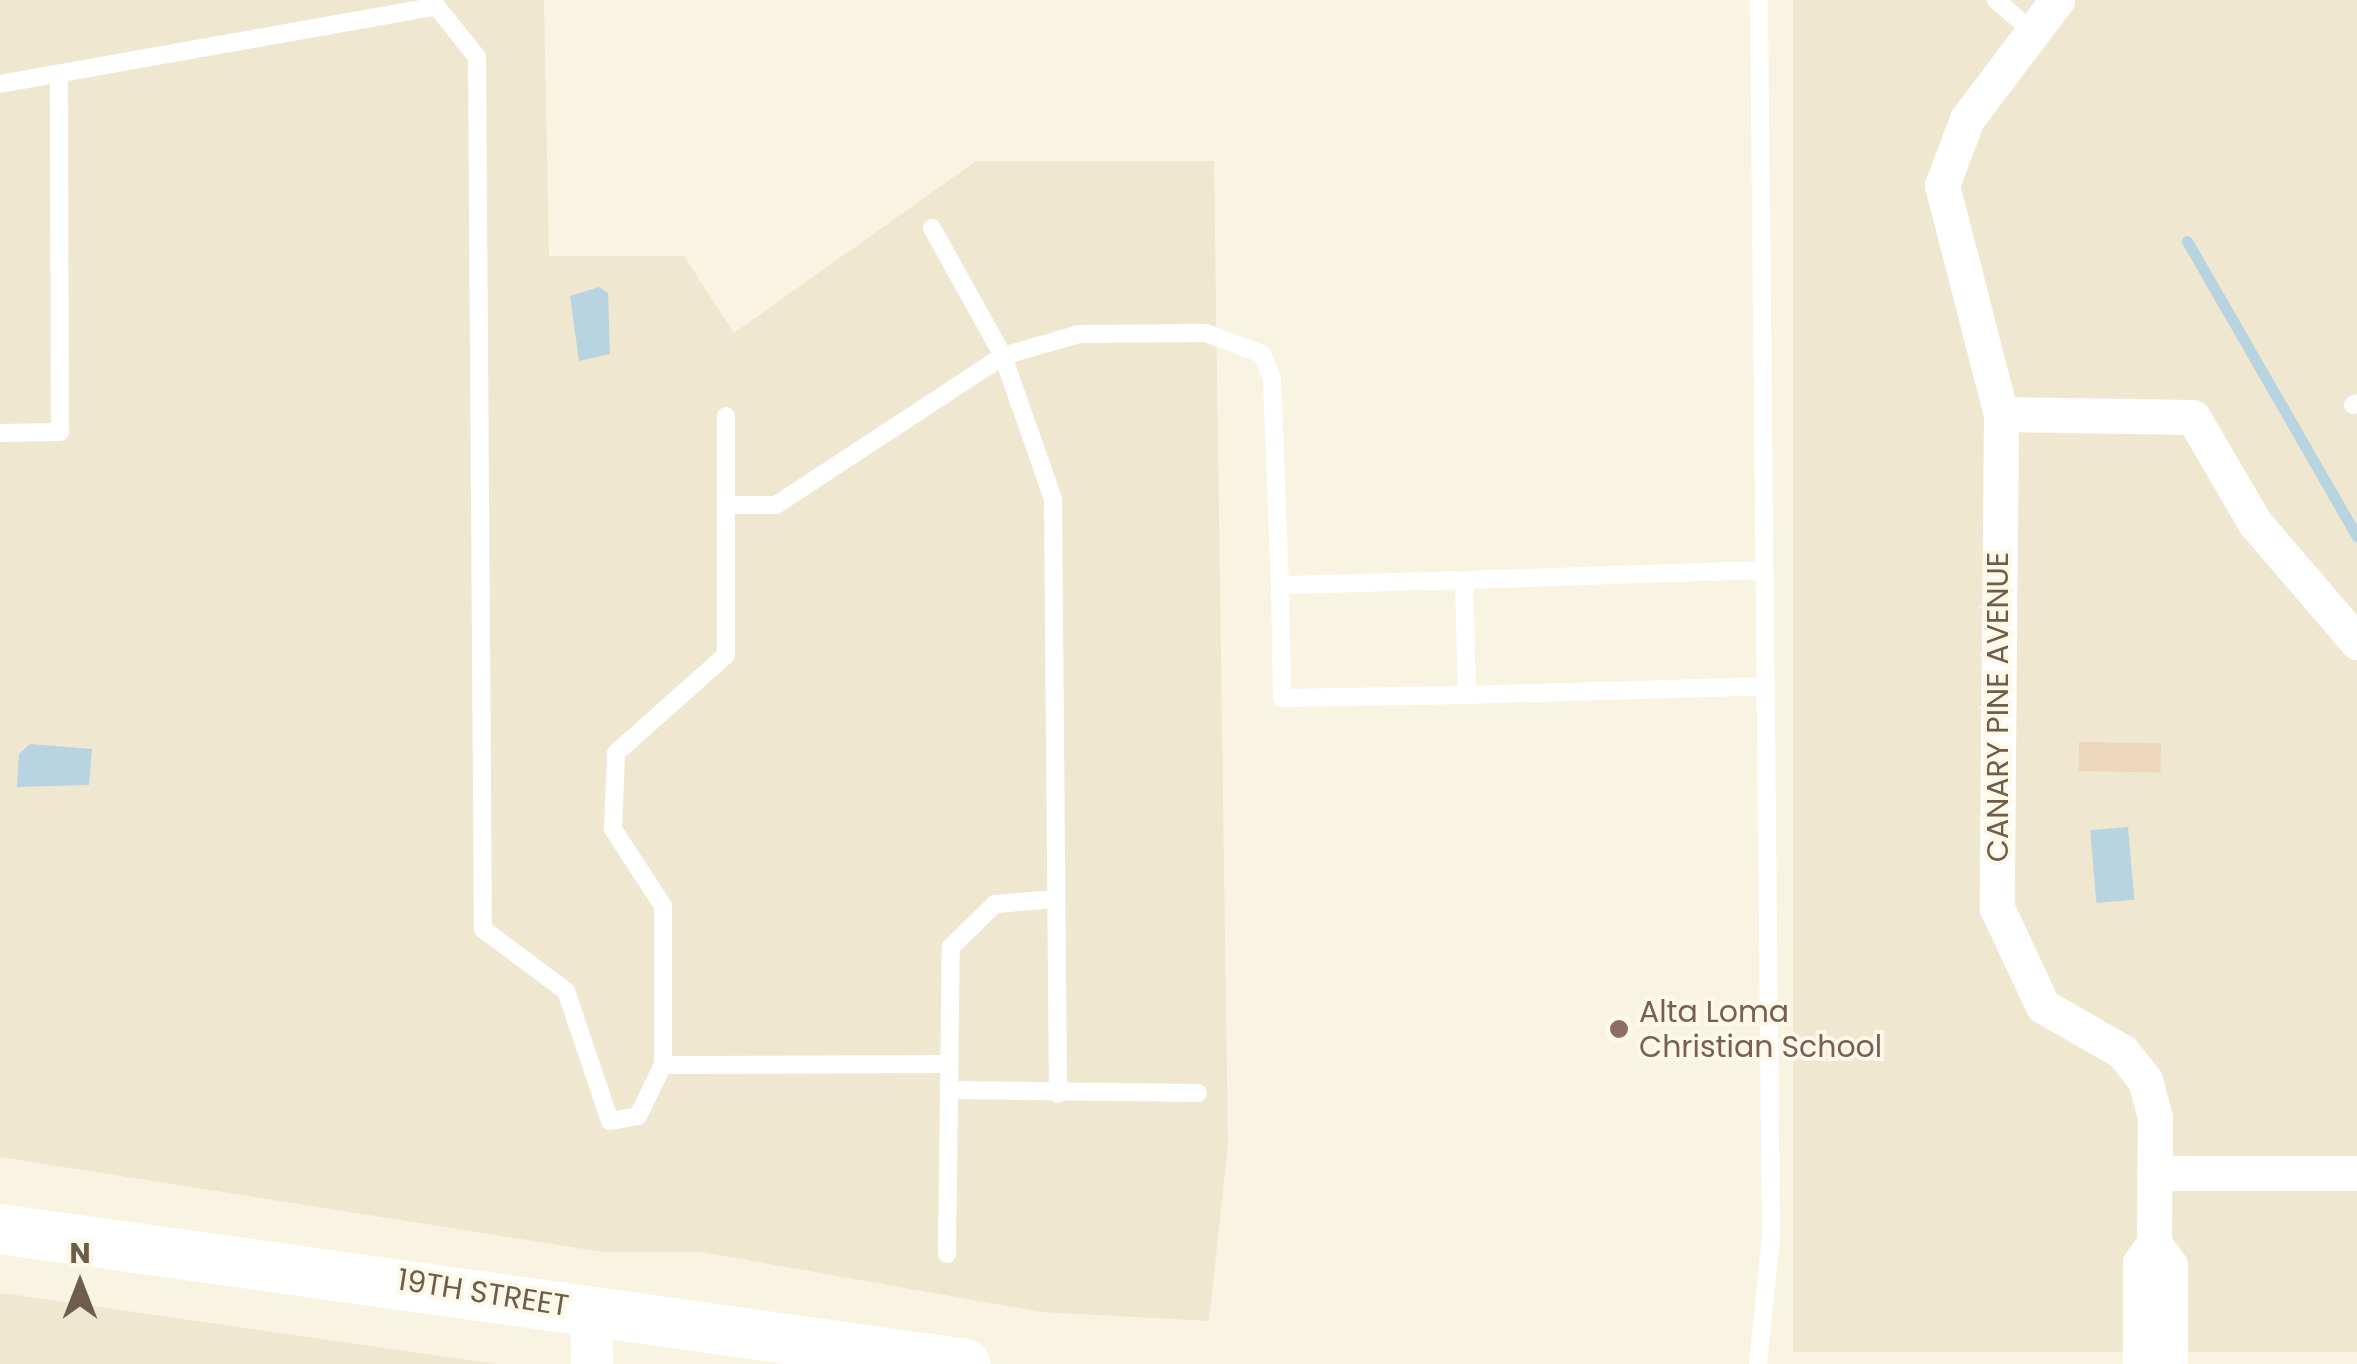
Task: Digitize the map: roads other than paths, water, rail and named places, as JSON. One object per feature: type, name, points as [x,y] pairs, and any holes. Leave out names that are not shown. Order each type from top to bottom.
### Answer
[{"type":"main road","name":"19TH STREET","points":[[0,1229],[966,1364]]},
{"type":"street","name":"CANARY PINE AVENUE","points":[[2057,0],[1967,119],[1942,184],[2001,414],[1997,908],[2043,1006],[2123,1052],[2146,1080],[2154,1173],[2154,1242],[2140,1264],[2140,1364]]},
{"type":"street","points":[[2001,414],[2193,417],[2254,523],[2357,642]]},
{"type":"street","points":[[2154,1173],[2357,1173]]},
{"type":"street","name":"CANARY PINE AVENUE","points":[[2154,1242],[2170,1266],[2170,1364]]},
{"type":"street","points":[[591,1310],[592,1364]]},
{"type":"lane","points":[[1758,1364],[1771,1237],[1759,0]]},
{"type":"lane","points":[[1996,0],[2033,32]]},
{"type":"lane","points":[[0,84],[436,6],[477,56],[483,929],[566,991],[608,1120],[638,1116],[663,1065],[663,906],[613,829],[616,753],[726,656],[726,416]]},
{"type":"lane","points":[[0,433],[60,432],[59,76]]},
{"type":"lane","points":[[932,228],[1003,356],[1053,499],[1058,1094]]},
{"type":"lane","points":[[726,505],[776,505],[1003,356],[1080,334],[1206,333],[1262,354],[1272,379],[1282,698],[1765,686]]},
{"type":"lane","points":[[1280,585],[1764,570]]},
{"type":"lane","points":[[1464,580],[1467,695]]},
{"type":"lane","points":[[948,1254],[951,948],[995,904],[1056,899]]},
{"type":"lane","points":[[663,1065],[949,1064]]},
{"type":"lane","points":[[948,1090],[1198,1093]]},
{"type":"water","points":[[599,287],[608,293],[610,354],[579,361],[570,296]]},
{"type":"water","points":[[30,744],[92,749],[89,785],[17,787],[19,754]]},
{"type":"water","points":[[2128,827],[2134,900],[2097,903],[2090,830]]},
{"type":"waterway","points":[[2187,241],[2357,537]]},
{"type":"place","name":"Alta Loma Christian School","points":[[1619,1029]]}]
